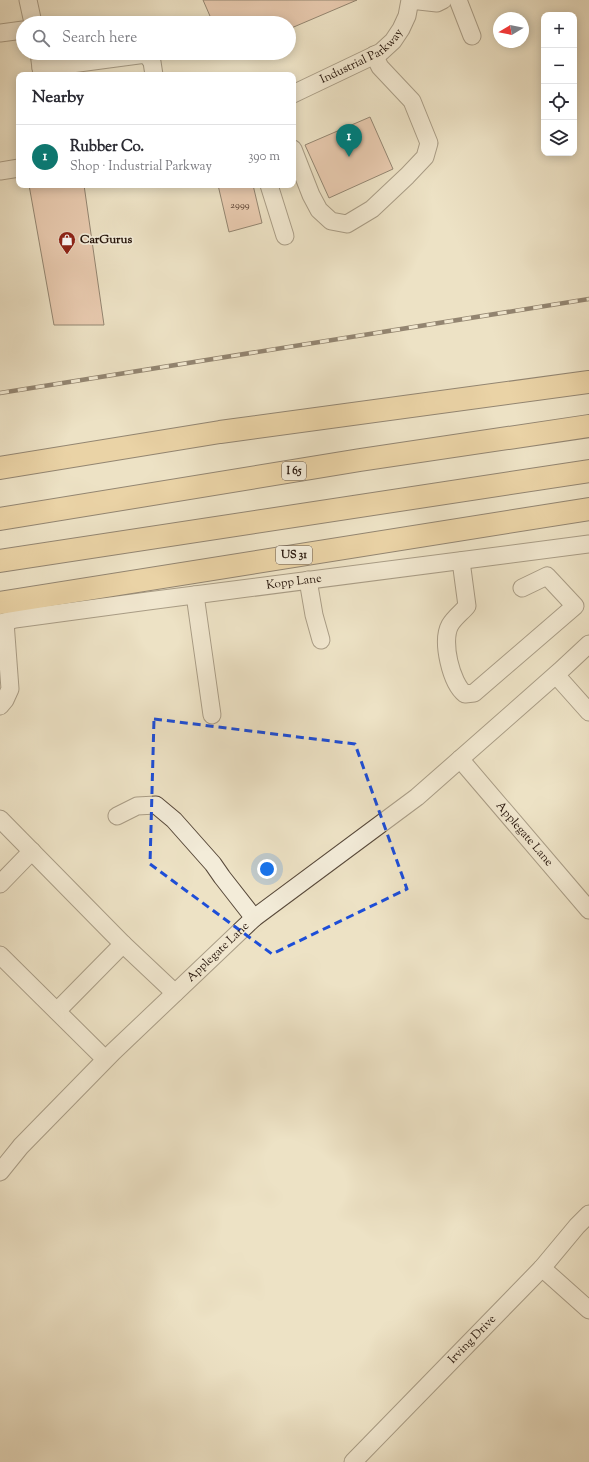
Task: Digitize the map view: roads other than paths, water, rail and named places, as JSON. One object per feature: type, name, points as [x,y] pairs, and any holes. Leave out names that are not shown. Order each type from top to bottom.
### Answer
[{"type":"main road","points":[[0,468],[220,432],[589,382]]},
{"type":"main road","name":"I 65","points":[[0,519],[360,460],[589,426]]},
{"type":"main road","points":[[0,561],[589,471]]},
{"type":"main road","name":"US 31","points":[[2,616],[589,509]]},
{"type":"street","points":[[28,0],[31,16]]},
{"type":"street","points":[[410,0],[438,3],[443,0]]},
{"type":"street","name":"Industrial Parkway","points":[[296,93],[381,52],[397,35],[407,16],[410,0]]},
{"type":"street","points":[[458,0],[472,36]]},
{"type":"street","points":[[0,33],[16,31]]},
{"type":"street","points":[[296,157],[311,195],[319,210],[331,221],[346,224],[372,209],[425,157],[429,143],[412,101],[380,67],[374,55]]},
{"type":"street","points":[[40,65],[66,70],[116,60]]},
{"type":"street","points":[[150,60],[154,72]]},
{"type":"street","points":[[0,171],[16,168]]},
{"type":"street","points":[[270,188],[285,236]]},
{"type":"street","name":"Kopp Lane","points":[[2,616],[195,595],[589,544]]},
{"type":"street","points":[[461,561],[468,606],[450,625],[446,638],[447,655],[459,689],[465,694],[474,693],[582,604],[547,576],[546,550]]},
{"type":"street","points":[[522,588],[547,576]]},
{"type":"street","points":[[308,580],[314,615],[322,640]]},
{"type":"street","points":[[195,595],[212,715]]},
{"type":"street","points":[[0,706],[10,690],[2,616]]},
{"type":"street","name":"Applegate Lane","points":[[2,1164],[105,1059],[254,918],[417,797],[556,675],[589,644]]},
{"type":"street","points":[[556,675],[589,712]]},
{"type":"street","name":"Applegate Lane","points":[[460,760],[589,910]]},
{"type":"street","points":[[117,816],[137,806],[156,805],[174,820],[213,864],[254,918]]},
{"type":"street","points":[[0,819],[175,994]]},
{"type":"street","points":[[0,884],[32,851]]},
{"type":"street","points":[[57,1012],[124,944]]},
{"type":"street","points":[[0,956],[105,1059]]},
{"type":"street","name":"Irving Drive","points":[[354,1462],[542,1268],[589,1214]]},
{"type":"street","points":[[542,1268],[589,1310]]},
{"type":"railway","points":[[0,393],[589,299]]},
{"type":"place","name":"Rubber Co.","points":[[349,157]]},
{"type":"place","name":"CarGurus","points":[[67,255]]}]
